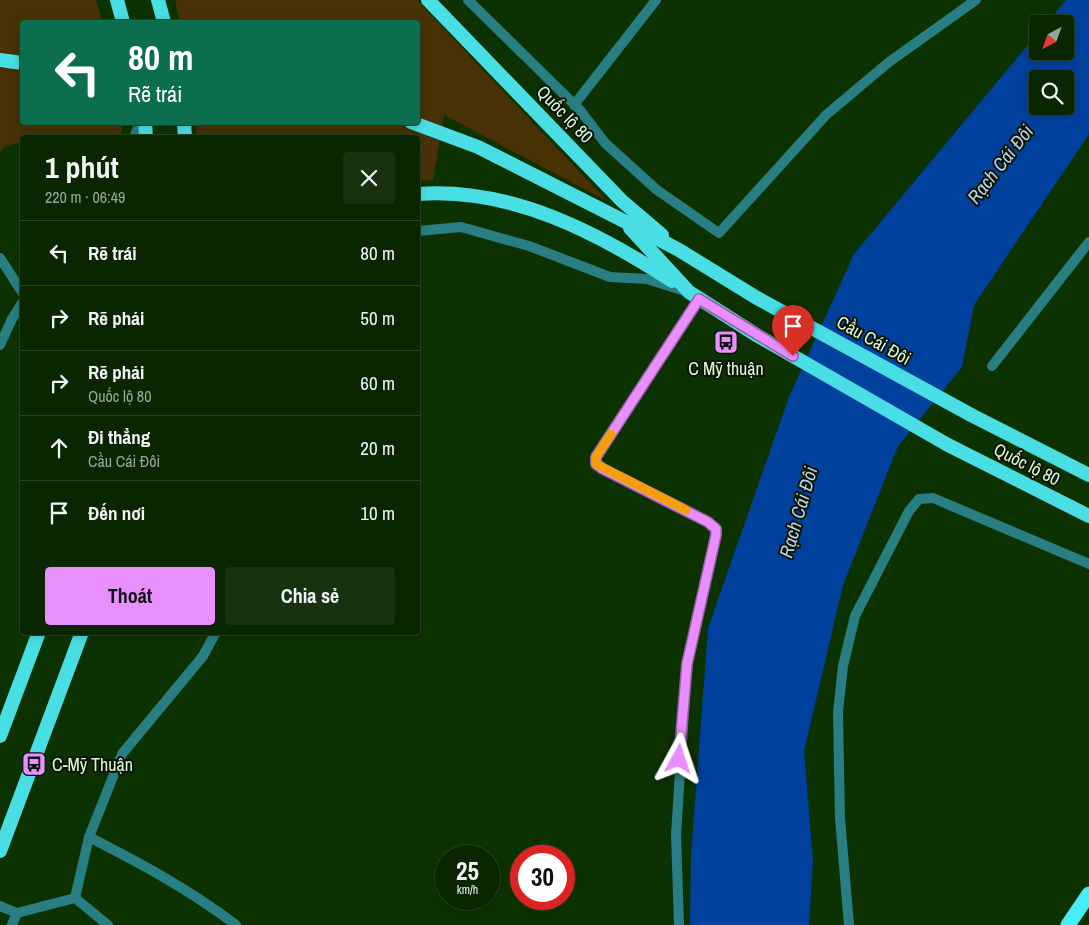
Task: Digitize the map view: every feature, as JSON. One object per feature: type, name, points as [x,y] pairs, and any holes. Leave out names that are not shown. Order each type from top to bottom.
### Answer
[{"type":"highway","points":[[118,0],[123,20]]},
{"type":"highway","points":[[158,0],[163,20]]},
{"type":"highway","name":"Quốc lộ 80","points":[[428,0],[622,201],[679,250]]},
{"type":"highway","points":[[0,60],[20,63]]},
{"type":"highway","name":"Quốc lộ 80","points":[[419,125],[478,147],[622,220],[679,250],[757,298]]},
{"type":"highway","name":"Quốc lộ 80","points":[[420,194],[461,194],[506,202],[545,213],[624,250],[758,336],[948,445],[1089,516]]},
{"type":"highway","name":"Quốc lộ 80","points":[[622,220],[694,296]]},
{"type":"highway","name":"Cầu Cái Đôi","points":[[757,298],[973,416]]},
{"type":"highway","name":"Quốc lộ 80","points":[[973,416],[1089,475]]},
{"type":"highway","points":[[0,736],[38,635]]},
{"type":"highway","points":[[0,851],[81,635]]},
{"type":"highway","points":[[1068,925],[1089,894]]},
{"type":"street","points":[[468,0],[574,104],[605,143],[657,190],[719,233],[826,115],[889,62],[976,0]]},
{"type":"street","points":[[574,104],[656,0]]},
{"type":"street","points":[[420,231],[461,227],[529,246],[610,277],[647,279],[694,296],[595,460],[603,469],[708,522],[716,529],[687,664],[676,835],[679,925]]},
{"type":"street","points":[[992,366],[1089,242]]},
{"type":"street","points":[[0,258],[20,289]]},
{"type":"street","points":[[0,345],[20,307]]},
{"type":"street","points":[[850,925],[840,819],[838,712],[843,666],[855,616],[909,511],[920,499],[933,498],[1089,564]]},
{"type":"street","points":[[75,898],[88,837],[122,754],[203,656],[214,635]]},
{"type":"street","points":[[88,837],[189,892],[236,925]]},
{"type":"street","points":[[0,906],[17,913],[75,898]]},
{"type":"street","points":[[75,898],[108,925]]},
{"type":"street","points":[[12,925],[17,913]]},
{"type":"shaded area","points":[[0,0],[96,0],[101,20],[20,20],[20,125],[123,125],[121,135],[20,135],[20,142],[5,146],[0,153]]},
{"type":"shaded area","points":[[175,0],[417,0],[607,201],[444,115],[433,180],[420,181],[420,135],[197,135],[196,125],[420,125],[420,20],[180,20]]},
{"type":"water","name":"Rạch Cái Đôi","points":[[1066,0],[1089,0],[1089,134],[974,305],[962,367],[898,446],[843,585],[804,751],[813,861],[809,925],[690,925],[691,855],[708,628],[789,397],[854,254],[1029,44],[1029,60],[1074,60],[1074,15],[1054,15]]},
{"type":"slow traffic","points":[[611,434],[596,457],[596,464],[686,510]]},
{"type":"place","name":"C Mỹ thuận","points":[[726,342]]},
{"type":"place","name":"C-Mỹ Thuận","points":[[34,764]]},
{"type":"route","points":[[679,759],[687,664],[716,529],[708,522],[603,469],[596,464],[595,460],[699,299],[793,356]]}]
